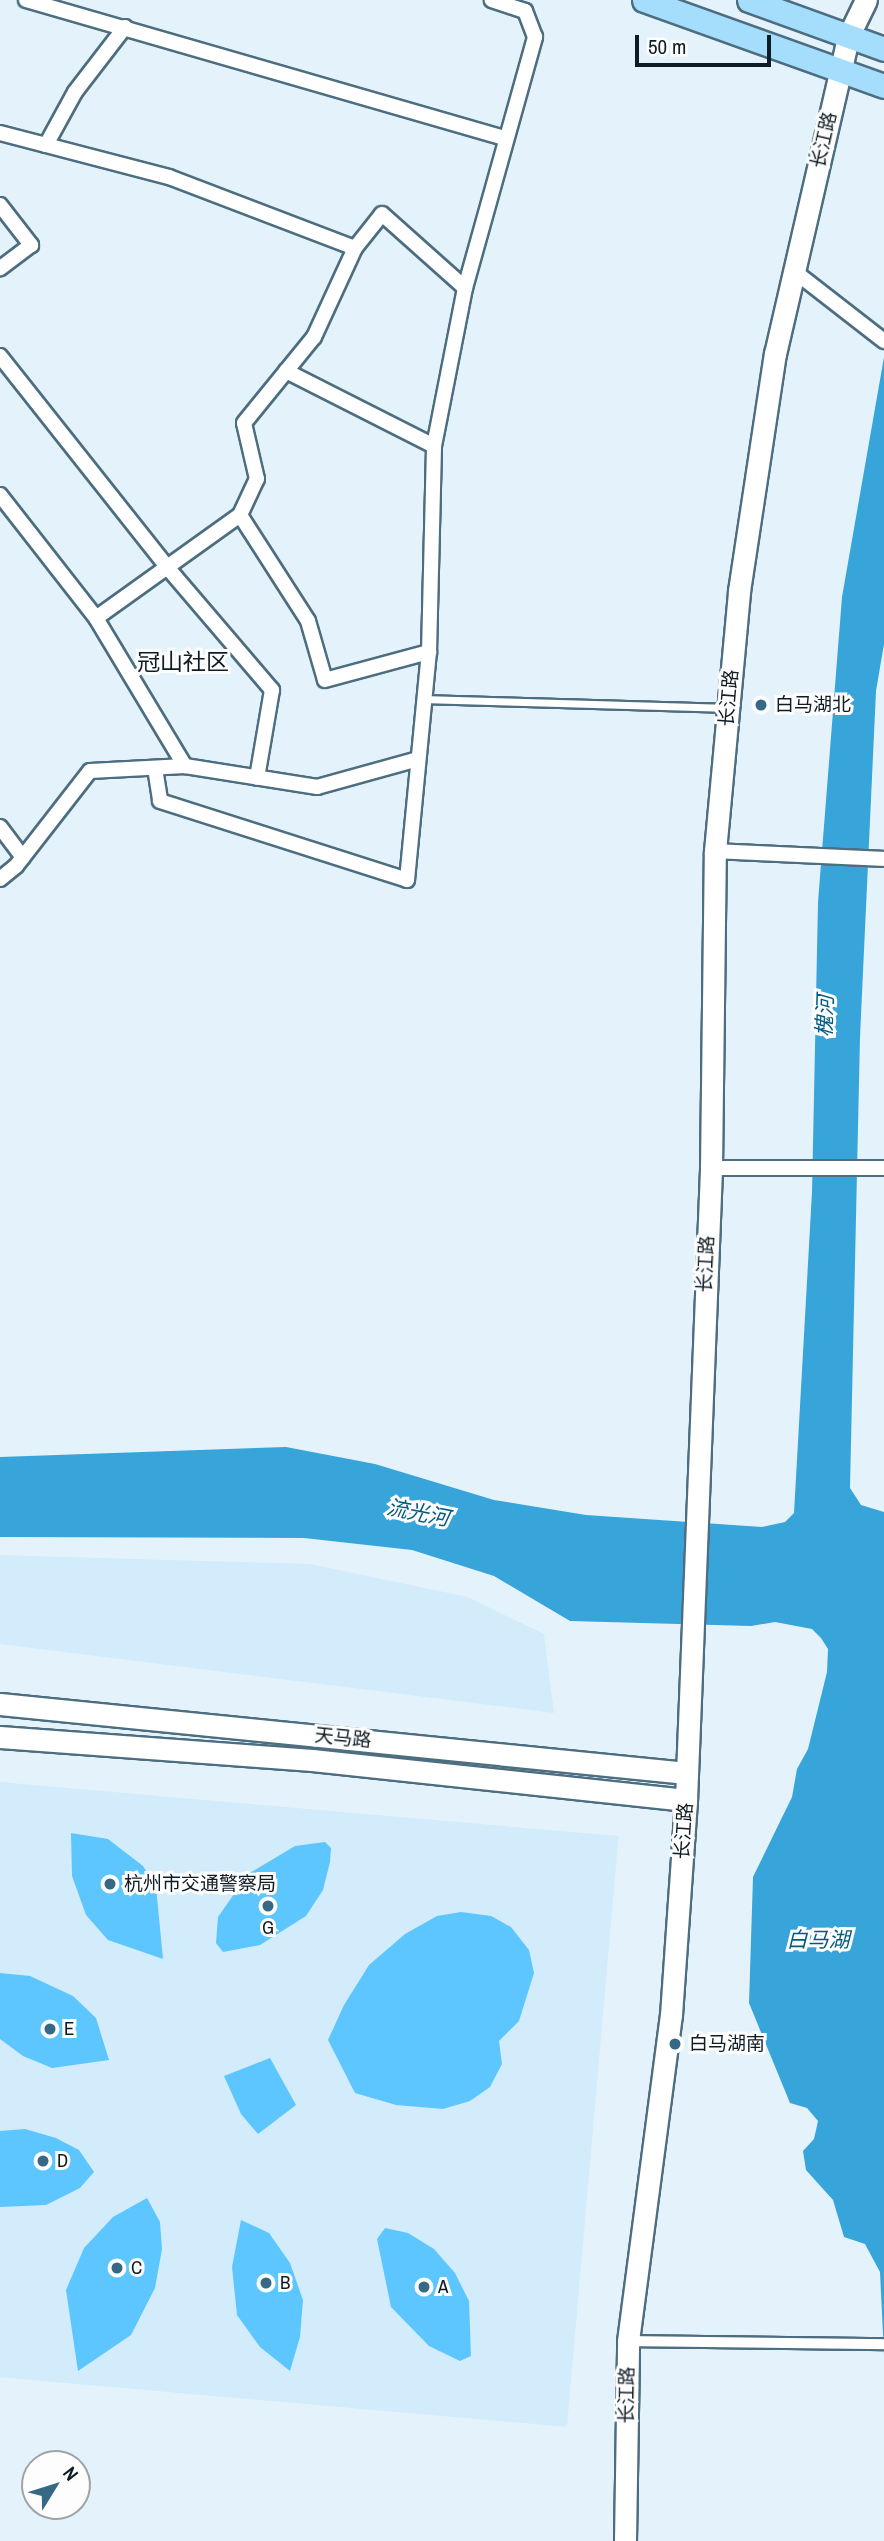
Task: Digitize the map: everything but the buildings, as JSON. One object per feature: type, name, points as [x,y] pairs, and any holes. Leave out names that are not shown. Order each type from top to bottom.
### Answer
[{"type":"main road","points":[[644,0],[884,86]]},
{"type":"main road","points":[[749,0],[884,49]]},
{"type":"main road","name":"长江路","points":[[625,2541],[628,2341],[671,2015],[686,1800],[711,1168],[715,851],[728,708],[741,578],[775,354],[848,37],[866,0]]},
{"type":"main road","name":"天马路","points":[[0,1704],[687,1773]]},
{"type":"main road","name":"天马路","points":[[0,1737],[312,1760],[686,1800]]},
{"type":"street","points":[[26,0],[505,138]]},
{"type":"street","points":[[155,768],[160,801],[407,880],[429,652],[434,446],[465,288],[535,37],[525,11],[492,0]]},
{"type":"street","points":[[46,145],[75,92],[125,27]]},
{"type":"street","points":[[0,134],[169,177],[355,248]]},
{"type":"street","points":[[0,205],[31,246],[0,268]]},
{"type":"street","points":[[96,618],[240,515],[257,479],[244,423],[314,337],[355,248],[382,214],[465,288]]},
{"type":"street","points":[[794,271],[881,338]]},
{"type":"street","points":[[0,356],[167,567],[272,690],[257,778]]},
{"type":"street","points":[[286,371],[434,446]]},
{"type":"street","points":[[0,495],[96,618],[185,766]]},
{"type":"street","points":[[240,515],[308,621],[325,680],[429,652]]},
{"type":"street","points":[[0,879],[23,857],[90,771],[185,766],[317,788],[418,759]]},
{"type":"street","points":[[0,827],[23,857]]},
{"type":"street","points":[[715,851],[884,859]]},
{"type":"street","points":[[711,1168],[884,1168]]},
{"type":"street","points":[[628,2341],[828,2340],[884,2344]]},
{"type":"lane","points":[[424,699],[728,708]]},
{"type":"shaded area","points":[[0,1555],[310,1564],[468,1597],[544,1634],[554,1713],[0,1644]]},
{"type":"shaded area","points":[[0,1782],[619,1836],[567,2427],[0,2377]]},
{"type":"water","points":[[884,357],[884,644],[876,691],[860,1037],[850,1488],[861,1505],[884,1512],[884,2355],[880,2272],[865,2244],[844,2237],[833,2200],[806,2170],[803,2151],[814,2139],[818,2121],[807,2108],[790,2103],[749,2003],[753,1877],[792,1797],[797,1769],[808,1749],[827,1672],[828,1649],[821,1638],[812,1629],[775,1622],[751,1626],[570,1621],[494,1576],[412,1550],[304,1538],[0,1537],[0,1457],[286,1447],[375,1464],[494,1500],[586,1515],[762,1527],[785,1522],[794,1513],[812,1192],[818,902],[842,597]]},
{"type":"place","name":"白马湖北","points":[[761,705]]},
{"type":"place","name":"杭州市交通警察局","points":[[110,1884]]},
{"type":"place","name":"G","points":[[268,1906]]},
{"type":"place","name":"E","points":[[50,2029]]},
{"type":"place","name":"白马湖南","points":[[675,2044]]},
{"type":"place","name":"D","points":[[43,2161]]},
{"type":"place","name":"C","points":[[117,2268]]},
{"type":"place","name":"B","points":[[266,2283]]},
{"type":"place","name":"A","points":[[424,2287]]},
{"type":"district","name":"冠山社区","points":[[183,662]]},
{"type":"water label","name":"槐河","points":[[825,1016]]},
{"type":"water label","name":"流光河","points":[[418,1513]]},
{"type":"water label","name":"白马湖","points":[[818,1940]]}]
